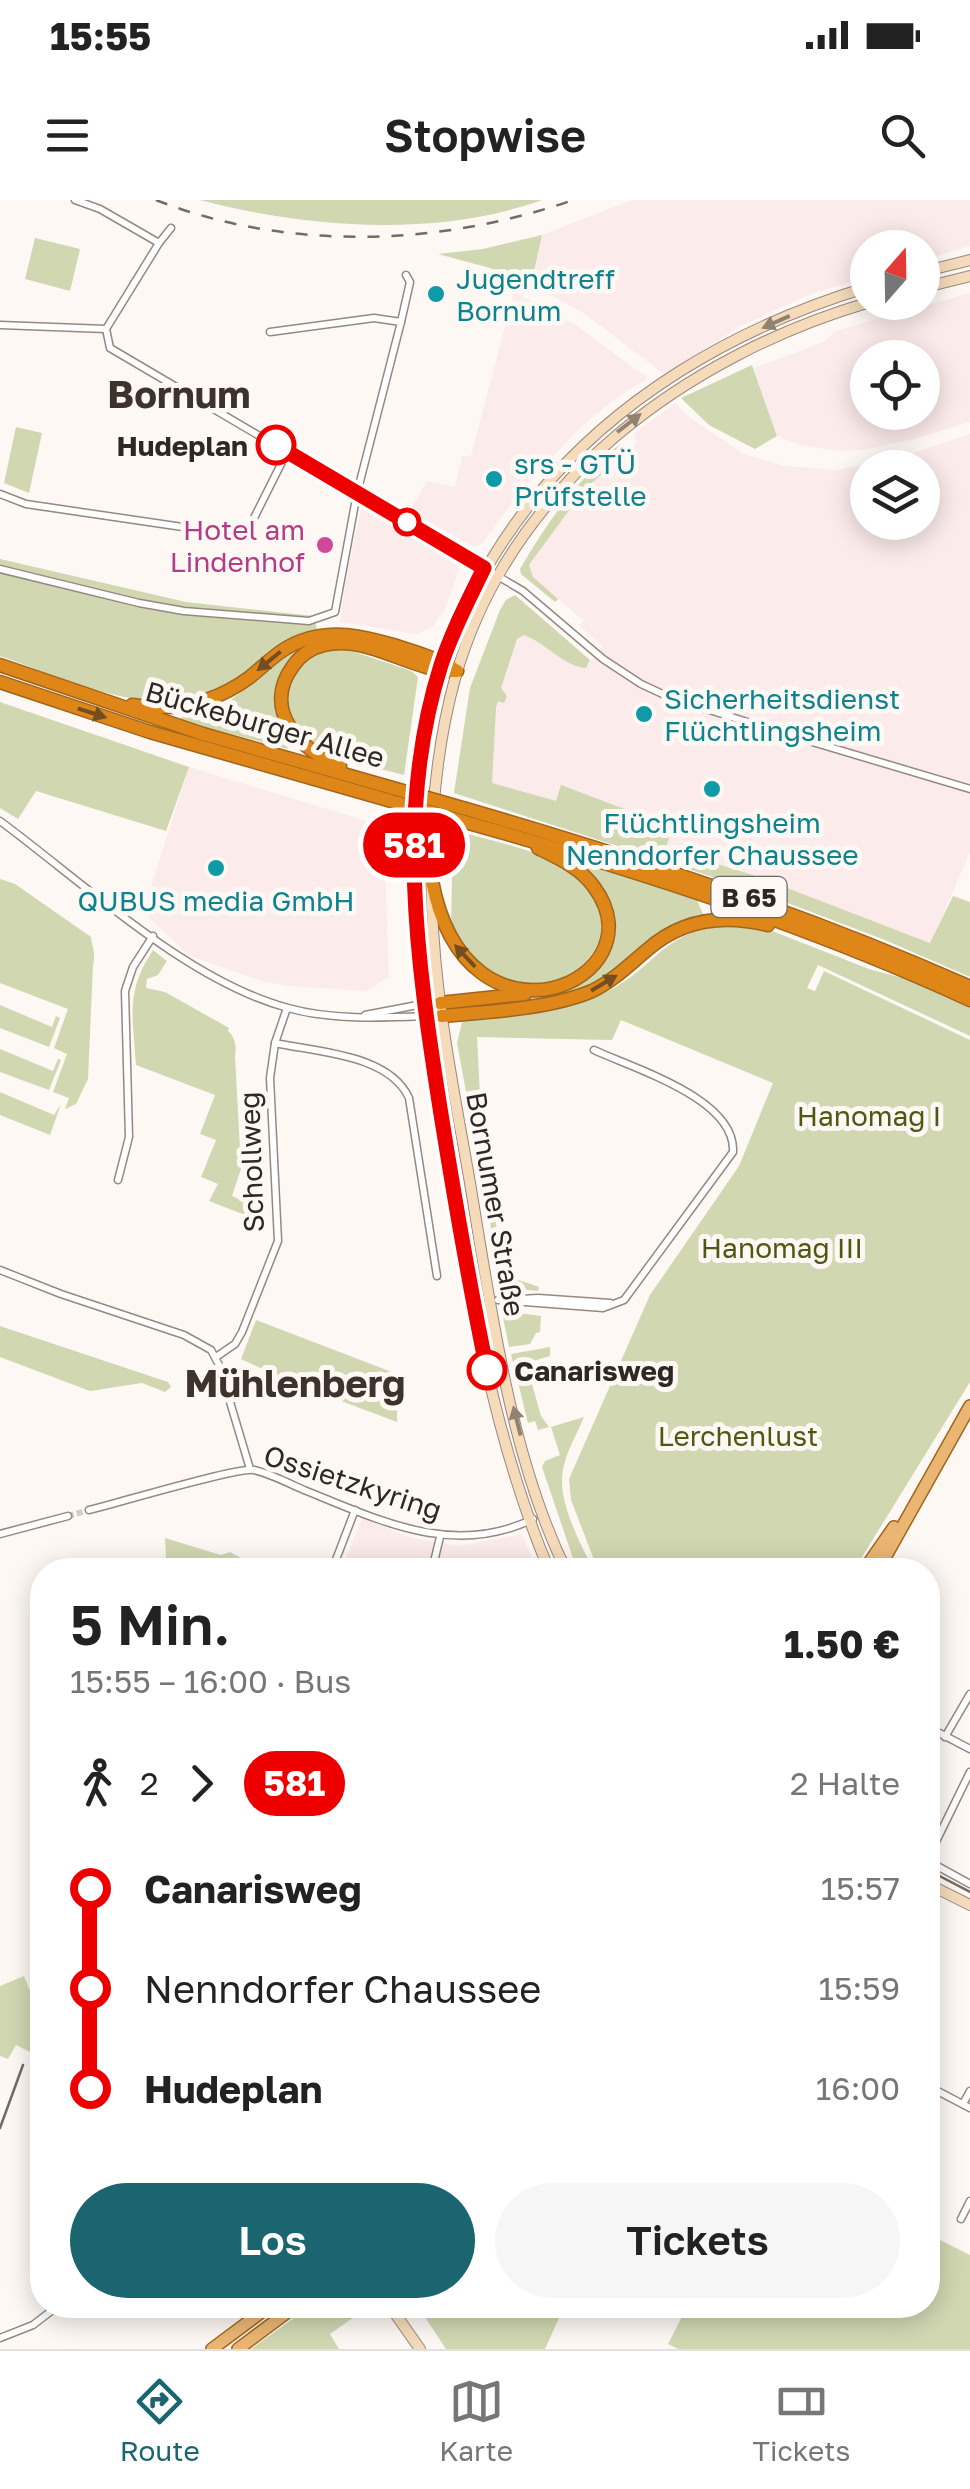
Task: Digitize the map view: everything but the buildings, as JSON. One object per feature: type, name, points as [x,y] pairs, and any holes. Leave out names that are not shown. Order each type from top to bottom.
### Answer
[{"type":"highway","points":[[91,697],[136,706],[203,702],[234,688],[290,646],[318,636],[360,636],[440,667]]},
{"type":"highway","points":[[396,796],[329,762],[298,741],[283,714],[283,684],[304,654],[333,644],[362,646],[458,671]]},
{"type":"highway","name":"Bückeburger Allee","points":[[0,664],[396,796],[637,860],[764,902],[970,987]]},
{"type":"highway","name":"Bückeburger Allee","points":[[0,682],[166,737],[396,796]]},
{"type":"highway","points":[[440,1009],[552,990],[580,978],[598,958],[606,934],[601,898],[585,877],[562,860],[465,816]]},
{"type":"highway","name":"Bückeburger Allee","points":[[465,816],[668,882],[900,969],[970,1000]]},
{"type":"highway","points":[[432,881],[446,932],[472,966],[512,987],[552,990]]},
{"type":"highway","points":[[440,1009],[577,996],[611,980],[662,937],[688,925],[718,918],[767,924],[861,962],[900,969]]},
{"type":"main road","points":[[940,268],[970,260]]},
{"type":"main road","points":[[940,284],[970,276]]},
{"type":"main road","name":"Bornumer Straße","points":[[545,1558],[504,1438],[473,1304],[424,1010],[414,845],[422,753],[440,667],[484,568],[558,468],[593,434],[710,355],[806,308],[850,293]]},
{"type":"main road","name":"Bornumer Straße","points":[[561,1558],[543,1515],[510,1395],[440,1009],[432,881],[439,756],[458,671],[473,630],[500,577],[569,478],[604,444],[646,410],[750,348],[850,309]]},
{"type":"main road","points":[[424,1010],[440,1009]]},
{"type":"main road","points":[[884,1558],[970,1406]]},
{"type":"main road","points":[[873,1558],[915,1499]]},
{"type":"main road","points":[[940,1890],[970,1905]]},
{"type":"main road","points":[[212,2349],[254,2318]]},
{"type":"main road","points":[[238,2349],[280,2318]]},
{"type":"main road","points":[[398,2318],[420,2349]]},
{"type":"main road","points":[[408,2318],[429,2349]]},
{"type":"street","points":[[75,200],[100,209],[158,242]]},
{"type":"street","points":[[172,228],[158,242],[106,329],[110,348],[500,577],[543,606],[616,669],[669,697],[970,789]]},
{"type":"street","points":[[0,569],[139,604],[184,611],[309,621],[335,612],[357,493],[410,282],[406,275]]},
{"type":"street","points":[[270,332],[374,318],[401,322]]},
{"type":"street","points":[[0,325],[106,329]]},
{"type":"street","points":[[0,494],[26,504],[237,535],[246,533],[287,452]]},
{"type":"street","points":[[2,826],[219,980],[286,1008],[358,1016],[424,1010]]},
{"type":"street","points":[[118,1180],[129,1137],[125,991],[132,967],[152,936]]},
{"type":"street","name":"Schollweg","points":[[216,1357],[234,1344],[242,1332],[278,1241],[270,1078],[286,1008]]},
{"type":"street","points":[[275,1043],[362,1063],[392,1076],[404,1088],[409,1098],[437,1276]]},
{"type":"street","points":[[473,1304],[532,1298],[611,1304],[624,1300],[728,1162],[734,1140],[728,1124],[690,1094],[594,1050]]},
{"type":"street","points":[[0,1270],[184,1336],[211,1350],[250,1469]]},
{"type":"street","name":"Ossietzkyring","points":[[89,1510],[250,1469],[355,1510],[440,1536],[485,1535],[543,1515]]},
{"type":"street","points":[[337,1558],[355,1510]]},
{"type":"street","points":[[0,1534],[68,1516]]},
{"type":"street","points":[[435,1558],[440,1536]]},
{"type":"street","points":[[945,1737],[970,1694]]},
{"type":"street","points":[[940,1734],[970,1750]]},
{"type":"street","points":[[940,1834],[970,1772]]},
{"type":"street","points":[[940,1866],[970,1884]]},
{"type":"street","points":[[940,2092],[967,2106],[970,2091]]},
{"type":"street","points":[[961,2219],[970,2201]]},
{"type":"street","points":[[0,2338],[41,2318]]},
{"type":"shaded area","points":[[632,200],[970,200],[970,246],[940,255],[940,230],[850,230],[850,282],[811,294],[741,326],[664,374],[582,312],[531,285],[542,235]]},
{"type":"shaded area","points":[[514,292],[574,324],[648,378],[579,429],[522,489],[482,544],[472,546],[410,511],[427,481],[455,487],[462,456],[471,456]]},
{"type":"shaded area","points":[[970,293],[970,422],[914,439],[863,450],[801,445],[777,436],[754,368],[824,342],[835,331],[874,320],[940,320],[940,301]]},
{"type":"shaded area","points":[[675,403],[743,454],[785,466],[850,467],[850,540],[940,540],[940,450],[922,450],[970,434],[970,852],[931,943],[756,876],[474,787],[503,647],[523,616],[586,667],[602,646],[579,625],[584,621],[533,577],[529,565],[584,490],[637,443],[633,434]]},
{"type":"shaded area","points":[[365,507],[454,560],[459,569],[445,609],[432,627],[416,634],[340,622],[348,568],[361,509]]},
{"type":"shaded area","points":[[189,767],[376,824],[384,843],[389,977],[366,991],[262,981],[190,956],[143,912]]},
{"type":"shaded area","points":[[362,1518],[411,1538],[459,1546],[522,1534],[532,1558],[346,1558]]},
{"type":"green space","points":[[200,200],[542,200],[459,220],[371,225],[283,217]]},
{"type":"green space","points":[[542,235],[531,285],[490,268],[438,254],[483,249]]},
{"type":"green space","points":[[35,238],[80,249],[70,291],[25,279]]},
{"type":"green space","points":[[752,365],[777,436],[755,449],[709,425],[681,398]]},
{"type":"green space","name":"Hudeplan","points":[[16,427],[42,433],[29,493],[4,483]]},
{"type":"green space","points":[[620,444],[627,452],[584,490],[529,565],[533,577],[558,599],[555,602],[520,569],[564,502]]},
{"type":"green space","points":[[0,559],[186,602],[314,616],[317,630],[293,640],[232,683],[204,695],[175,701],[116,695],[0,656]]},
{"type":"green space","points":[[515,595],[590,660],[586,668],[578,666],[524,635],[517,639],[501,688],[507,696],[496,707],[492,783],[556,801],[561,785],[672,827],[666,848],[756,876],[930,943],[953,896],[970,902],[970,977],[756,891],[454,793],[470,688],[500,610]]},
{"type":"green space","points":[[296,649],[300,651],[282,677],[276,697],[288,749],[178,720],[192,711],[228,702]]},
{"type":"green space","points":[[346,649],[411,671],[418,677],[404,775],[324,751],[304,736],[296,724],[289,698],[294,672],[315,653]]},
{"type":"green space","points":[[0,702],[189,767],[166,831],[36,791],[18,819],[0,808]]},
{"type":"green space","points":[[453,830],[542,856],[569,871],[593,895],[602,920],[597,944],[583,964],[561,979],[535,985],[507,981],[480,964],[451,928]]},
{"type":"green space","points":[[569,858],[696,898],[704,916],[665,928],[596,984],[557,996],[459,1009],[559,993],[584,981],[601,963],[612,918],[608,903],[596,881]]},
{"type":"green space","points":[[0,879],[15,884],[91,937],[94,957],[88,1079],[76,1104],[65,1109],[69,1098],[53,1092],[67,1054],[54,1048],[68,1009],[0,983]]},
{"type":"green space","points":[[721,925],[762,927],[869,969],[921,983],[970,1005],[970,1036],[818,965],[807,988],[815,991],[824,971],[970,1040],[970,1382],[861,1558],[593,1558],[571,1500],[569,1479],[650,1295],[739,1166],[773,1083],[621,1020],[612,1040],[477,1037],[482,1135],[504,1275],[539,1287],[538,1291],[502,1287],[457,1043],[462,1022],[567,1004],[601,994],[618,986],[669,946],[700,930]]},
{"type":"green space","points":[[153,950],[167,961],[158,975],[147,979],[146,988],[165,992],[229,1028],[234,1039],[241,1169],[232,1196],[241,1200],[251,1193],[262,1196],[263,1214],[258,1220],[209,1201],[218,1184],[201,1177],[216,1140],[200,1134],[215,1095],[136,1065],[135,992]]},
{"type":"green space","points":[[0,1005],[52,1027],[56,1016],[60,1018],[49,1047],[0,1028]]},
{"type":"green space","points":[[0,1049],[53,1071],[58,1059],[61,1060],[49,1090],[0,1072]]},
{"type":"green space","points":[[0,1092],[54,1115],[61,1104],[50,1135],[0,1115]]},
{"type":"green space","points":[[511,1312],[541,1316],[540,1332],[530,1344],[509,1347],[503,1317]]},
{"type":"green space","points":[[256,1320],[397,1374],[397,1422],[241,1359]]},
{"type":"green space","points":[[0,1326],[168,1382],[171,1387],[165,1392],[142,1383],[90,1391],[0,1357]]},
{"type":"green space","points":[[550,1347],[550,1356],[526,1363],[541,1416],[549,1427],[538,1430],[535,1421],[528,1423],[511,1354]]},
{"type":"green space","points":[[584,1417],[567,1457],[562,1482],[571,1521],[588,1558],[573,1558],[542,1467],[545,1461],[560,1455],[551,1427]]},
{"type":"green space","points":[[165,1538],[221,1555],[230,1552],[241,1558],[166,1558]]},
{"type":"green space","points":[[24,1976],[30,1991],[30,2052],[16,2045],[8,2059],[0,2056],[0,1986]]},
{"type":"green space","points":[[940,2240],[970,2255],[970,2349],[678,2349],[668,2344],[681,2318],[940,2318]]},
{"type":"green space","points":[[294,2318],[353,2318],[330,2334],[339,2349],[251,2349]]},
{"type":"green space","points":[[426,2318],[559,2318],[545,2349],[446,2349]]},
{"type":"tunnel","points":[[68,1516],[89,1510]]},
{"type":"tram line","points":[[940,1876],[970,1892]]},
{"type":"tram line","points":[[0,2128],[23,2065]]},
{"type":"railway","points":[[156,200],[206,217],[258,228],[364,237],[471,227],[573,200]]},
{"type":"bus line","name":"581","points":[[276,445],[484,568],[442,661],[428,713],[416,802],[413,870],[422,1004],[487,1370]]},
{"type":"place","name":"Jugendtreff Bornum","points":[[436,294]]},
{"type":"place","name":"Hudeplan","points":[[276,445]]},
{"type":"place","name":"srs - GTÜ Prüfstelle","points":[[494,479]]},
{"type":"place","name":"Hotel am Lindenhof","points":[[325,545]]},
{"type":"place","name":"Sicherheitsdienst Flüchtlingsheim","points":[[644,714]]},
{"type":"place","name":"Flüchtlingsheim Nenndorfer Chaussee","points":[[712,789]]},
{"type":"place","name":"QUBUS media GmbH","points":[[216,868]]},
{"type":"place","name":"Canarisweg","points":[[487,1370]]},
{"type":"district","name":"Bornum","points":[[179,393]]},
{"type":"district","name":"Mühlenberg","points":[[295,1382]]},
{"type":"park label","name":"Hanomag I","points":[[869,1115]]},
{"type":"park label","name":"Hanomag III","points":[[782,1247]]},
{"type":"park label","name":"Lerchenlust","points":[[738,1435]]}]
